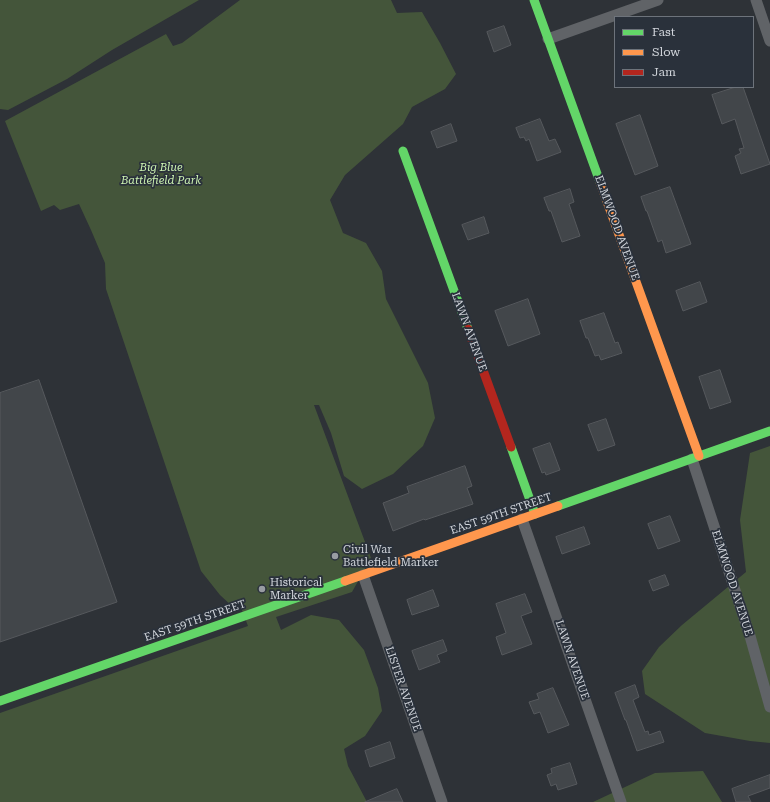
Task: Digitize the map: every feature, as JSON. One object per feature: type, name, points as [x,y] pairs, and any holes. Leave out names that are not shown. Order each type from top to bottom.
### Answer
[{"type":"street","name":"ELMWOOD AVENUE","points":[[534,0],[695,458],[750,636],[770,707]]},
{"type":"street","points":[[548,39],[658,0]]},
{"type":"street","points":[[756,0],[770,41]]},
{"type":"street","name":"LAWN AVENUE","points":[[404,150],[536,514]]},
{"type":"street","name":"EAST 59TH STREET","points":[[0,701],[363,575],[770,431]]},
{"type":"street","name":"LAWN AVENUE","points":[[522,519],[622,802]]},
{"type":"street","name":"LISTER AVENUE","points":[[363,575],[442,802]]},
{"type":"green space","points":[[0,0],[199,0],[112,50],[67,79],[8,110],[0,109]]},
{"type":"green space","name":"Big Blue Battlefield Park","points":[[240,0],[391,0],[397,13],[422,12],[456,74],[445,89],[412,107],[403,124],[345,175],[330,200],[343,233],[366,243],[382,271],[386,299],[428,383],[435,418],[423,446],[393,474],[362,489],[344,476],[331,433],[319,405],[314,405],[371,558],[352,592],[276,617],[281,630],[311,615],[339,620],[364,650],[378,688],[382,711],[365,736],[344,749],[348,766],[367,802],[0,802],[0,713],[248,626],[240,605],[233,607],[220,595],[201,571],[106,289],[105,263],[79,204],[60,210],[54,205],[41,211],[5,121],[166,34],[173,46],[182,43]]},
{"type":"green space","points":[[770,446],[770,743],[705,733],[645,694],[642,671],[659,647],[682,625],[746,572],[740,520],[750,453]]},
{"type":"green space","points":[[703,771],[722,802],[593,802],[655,773]]},
{"type":"building","points":[[504,26],[511,45],[494,52],[487,32]]},
{"type":"building","points":[[733,88],[743,88],[770,164],[741,174],[735,156],[741,153],[739,149],[744,148],[735,119],[722,124],[712,95]]},
{"type":"building","points":[[640,115],[658,166],[635,175],[616,124]]},
{"type":"building","points":[[540,119],[549,141],[555,139],[561,152],[537,161],[529,139],[526,141],[524,137],[520,138],[516,128]]},
{"type":"building","points":[[451,124],[457,141],[437,148],[431,132]]},
{"type":"building","points":[[670,187],[691,244],[666,253],[662,240],[658,242],[641,197]]},
{"type":"building","points":[[570,189],[574,202],[569,204],[580,236],[562,242],[551,211],[549,211],[544,198]]},
{"type":"building","points":[[484,217],[489,233],[468,240],[462,225]]},
{"type":"building","points":[[700,282],[707,302],[683,311],[676,291]]},
{"type":"building","points":[[528,299],[540,334],[508,346],[495,311]]},
{"type":"building","points":[[604,313],[615,343],[618,342],[622,353],[601,360],[599,355],[595,356],[580,321]]},
{"type":"building","points":[[720,370],[731,402],[710,409],[699,377]]},
{"type":"building","points":[[39,380],[117,602],[0,642],[0,393]]},
{"type":"building","points":[[606,419],[615,445],[598,451],[588,425]]},
{"type":"building","points":[[550,443],[560,470],[546,475],[545,472],[542,473],[533,449]]},
{"type":"building","points":[[465,466],[472,486],[467,488],[473,504],[425,520],[424,519],[393,531],[383,503],[409,493],[407,487]]},
{"type":"building","points":[[670,516],[680,541],[658,549],[648,524]]},
{"type":"building","points":[[584,527],[590,544],[562,554],[556,537]]},
{"type":"building","points":[[665,575],[669,585],[653,591],[649,581]]},
{"type":"building","points":[[433,590],[439,606],[412,615],[407,600]]},
{"type":"building","points":[[525,594],[532,612],[521,616],[532,644],[502,655],[496,637],[506,633],[496,604]]},
{"type":"building","points":[[443,640],[447,651],[437,655],[440,662],[419,670],[412,651]]},
{"type":"building","points":[[635,685],[639,697],[633,700],[645,732],[648,731],[649,735],[660,731],[664,742],[637,751],[615,693]]},
{"type":"building","points":[[553,688],[569,725],[548,733],[540,712],[534,714],[529,702],[539,699],[537,694]]},
{"type":"building","points":[[390,742],[395,758],[370,767],[365,751]]},
{"type":"building","points":[[570,763],[577,784],[558,790],[556,784],[551,786],[547,775],[552,773],[551,769]]},
{"type":"building","points":[[770,775],[770,788],[748,796],[751,802],[736,802],[732,789]]},
{"type":"building","points":[[397,789],[403,802],[365,802]]},
{"type":"traffic: fast","points":[[534,0],[600,182]]},
{"type":"traffic: fast","points":[[403,151],[468,329]]},
{"type":"traffic: fast","points":[[558,506],[770,431]]},
{"type":"traffic: fast","points":[[511,447],[535,514]]},
{"type":"traffic: fast","points":[[0,701],[345,581]]},
{"type":"traffic: slow","points":[[600,182],[699,456]]},
{"type":"traffic: slow","points":[[345,581],[558,506]]},
{"type":"traffic: jam","points":[[468,329],[511,447]]},
{"type":"place","name":"Civil War Battlefield Marker","points":[[335,556]]},
{"type":"place","name":"Historical Marker","points":[[262,589]]}]
